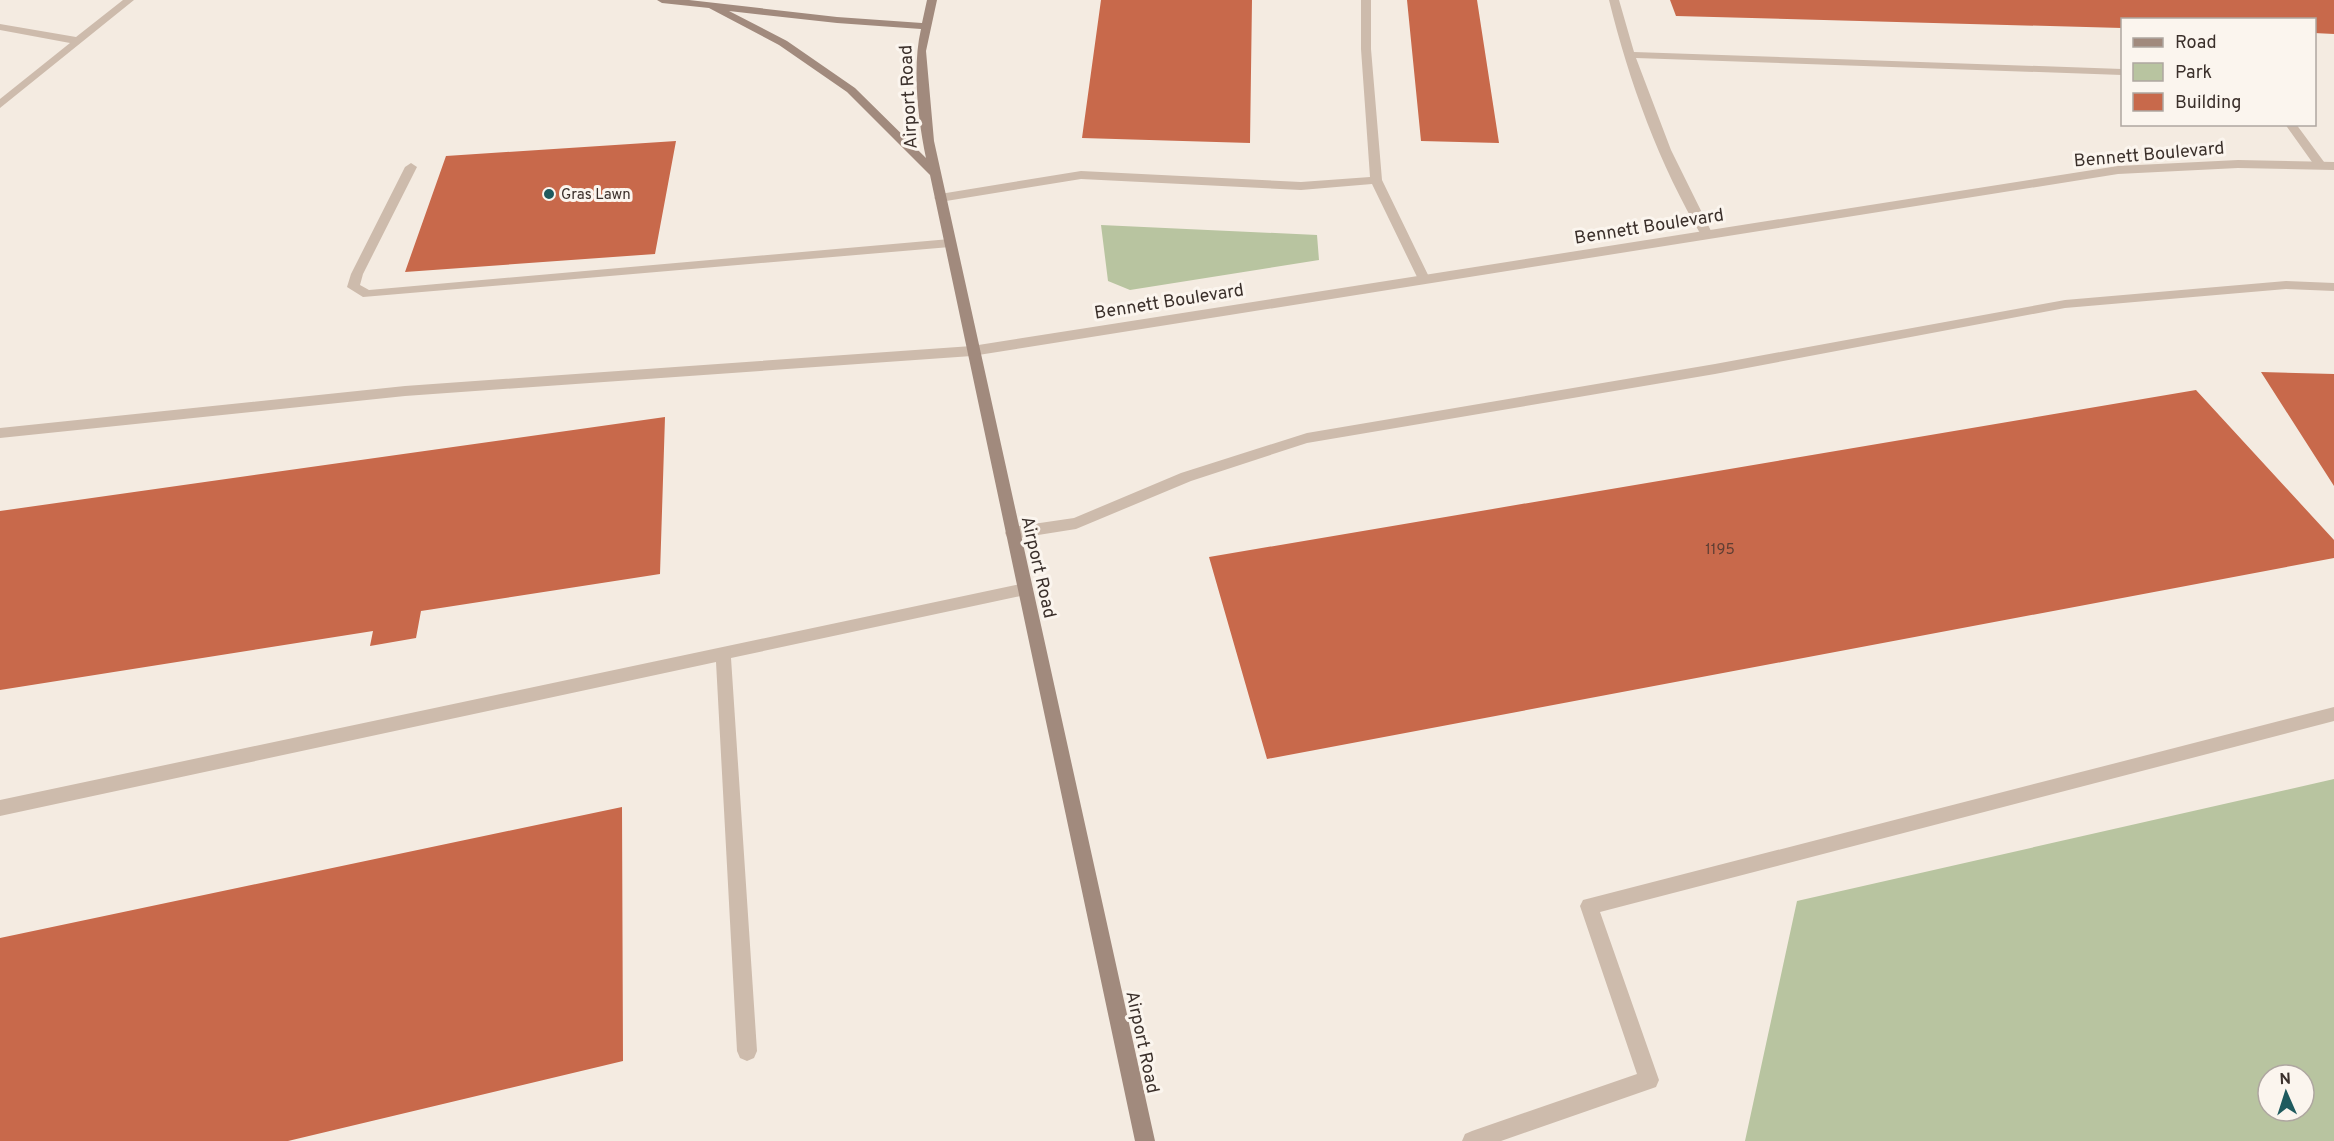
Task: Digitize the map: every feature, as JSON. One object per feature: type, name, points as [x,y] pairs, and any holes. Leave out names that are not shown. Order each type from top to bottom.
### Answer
[{"type":"street","points":[[0,105],[129,0]]},
{"type":"street","points":[[662,0],[837,20],[926,26]]},
{"type":"street","name":"Airport Road","points":[[932,0],[921,51],[927,141],[1145,1141]]},
{"type":"street","points":[[1366,0],[1366,49],[1376,180],[1424,279]]},
{"type":"street","points":[[1614,0],[1628,55],[1685,195],[1707,235]]},
{"type":"street","points":[[712,6],[783,43],[851,90],[935,174]]},
{"type":"street","points":[[0,27],[78,41]]},
{"type":"street","points":[[1628,55],[2121,72]]},
{"type":"street","points":[[2292,126],[2327,166]]},
{"type":"street","name":"Bennett Boulevard","points":[[0,433],[405,391],[972,351],[2118,170],[2238,164],[2327,166]]},
{"type":"street","points":[[411,167],[357,274],[353,286],[367,294],[950,243]]},
{"type":"street","points":[[940,198],[1081,175],[1301,186],[1376,180]]},
{"type":"street","points":[[1012,533],[1076,524],[1186,477],[1307,438],[1714,369],[2065,304],[2286,285],[2334,286]]},
{"type":"street","points":[[0,808],[1025,590]]},
{"type":"street","points":[[723,654],[747,1051]]},
{"type":"street","points":[[1472,1141],[1649,1080],[1589,906],[2334,714]]},
{"type":"green space","points":[[1101,225],[1317,235],[1319,260],[1130,290],[1108,281]]},
{"type":"green space","points":[[2334,779],[2334,1141],[1745,1141],[1797,901]]},
{"type":"building","points":[[1101,0],[1252,0],[1250,143],[1082,138]]},
{"type":"building","points":[[1407,0],[1477,0],[1499,143],[1421,141]]},
{"type":"building","points":[[1670,0],[2334,0],[2334,34],[2316,33],[2316,18],[2121,18],[2121,28],[1676,16]]},
{"type":"building","points":[[676,141],[655,254],[405,272],[446,156]]},
{"type":"building","points":[[2261,372],[2334,374],[2334,486]]},
{"type":"building","points":[[2196,390],[2334,540],[2334,558],[1267,759],[1209,557]]},
{"type":"building","points":[[665,417],[660,574],[421,611],[416,638],[370,646],[373,631],[0,690],[0,511]]},
{"type":"building","points":[[622,807],[623,1061],[288,1141],[0,1141],[0,938]]},
{"type":"place","name":"Gras Lawn","points":[[549,194]]}]
